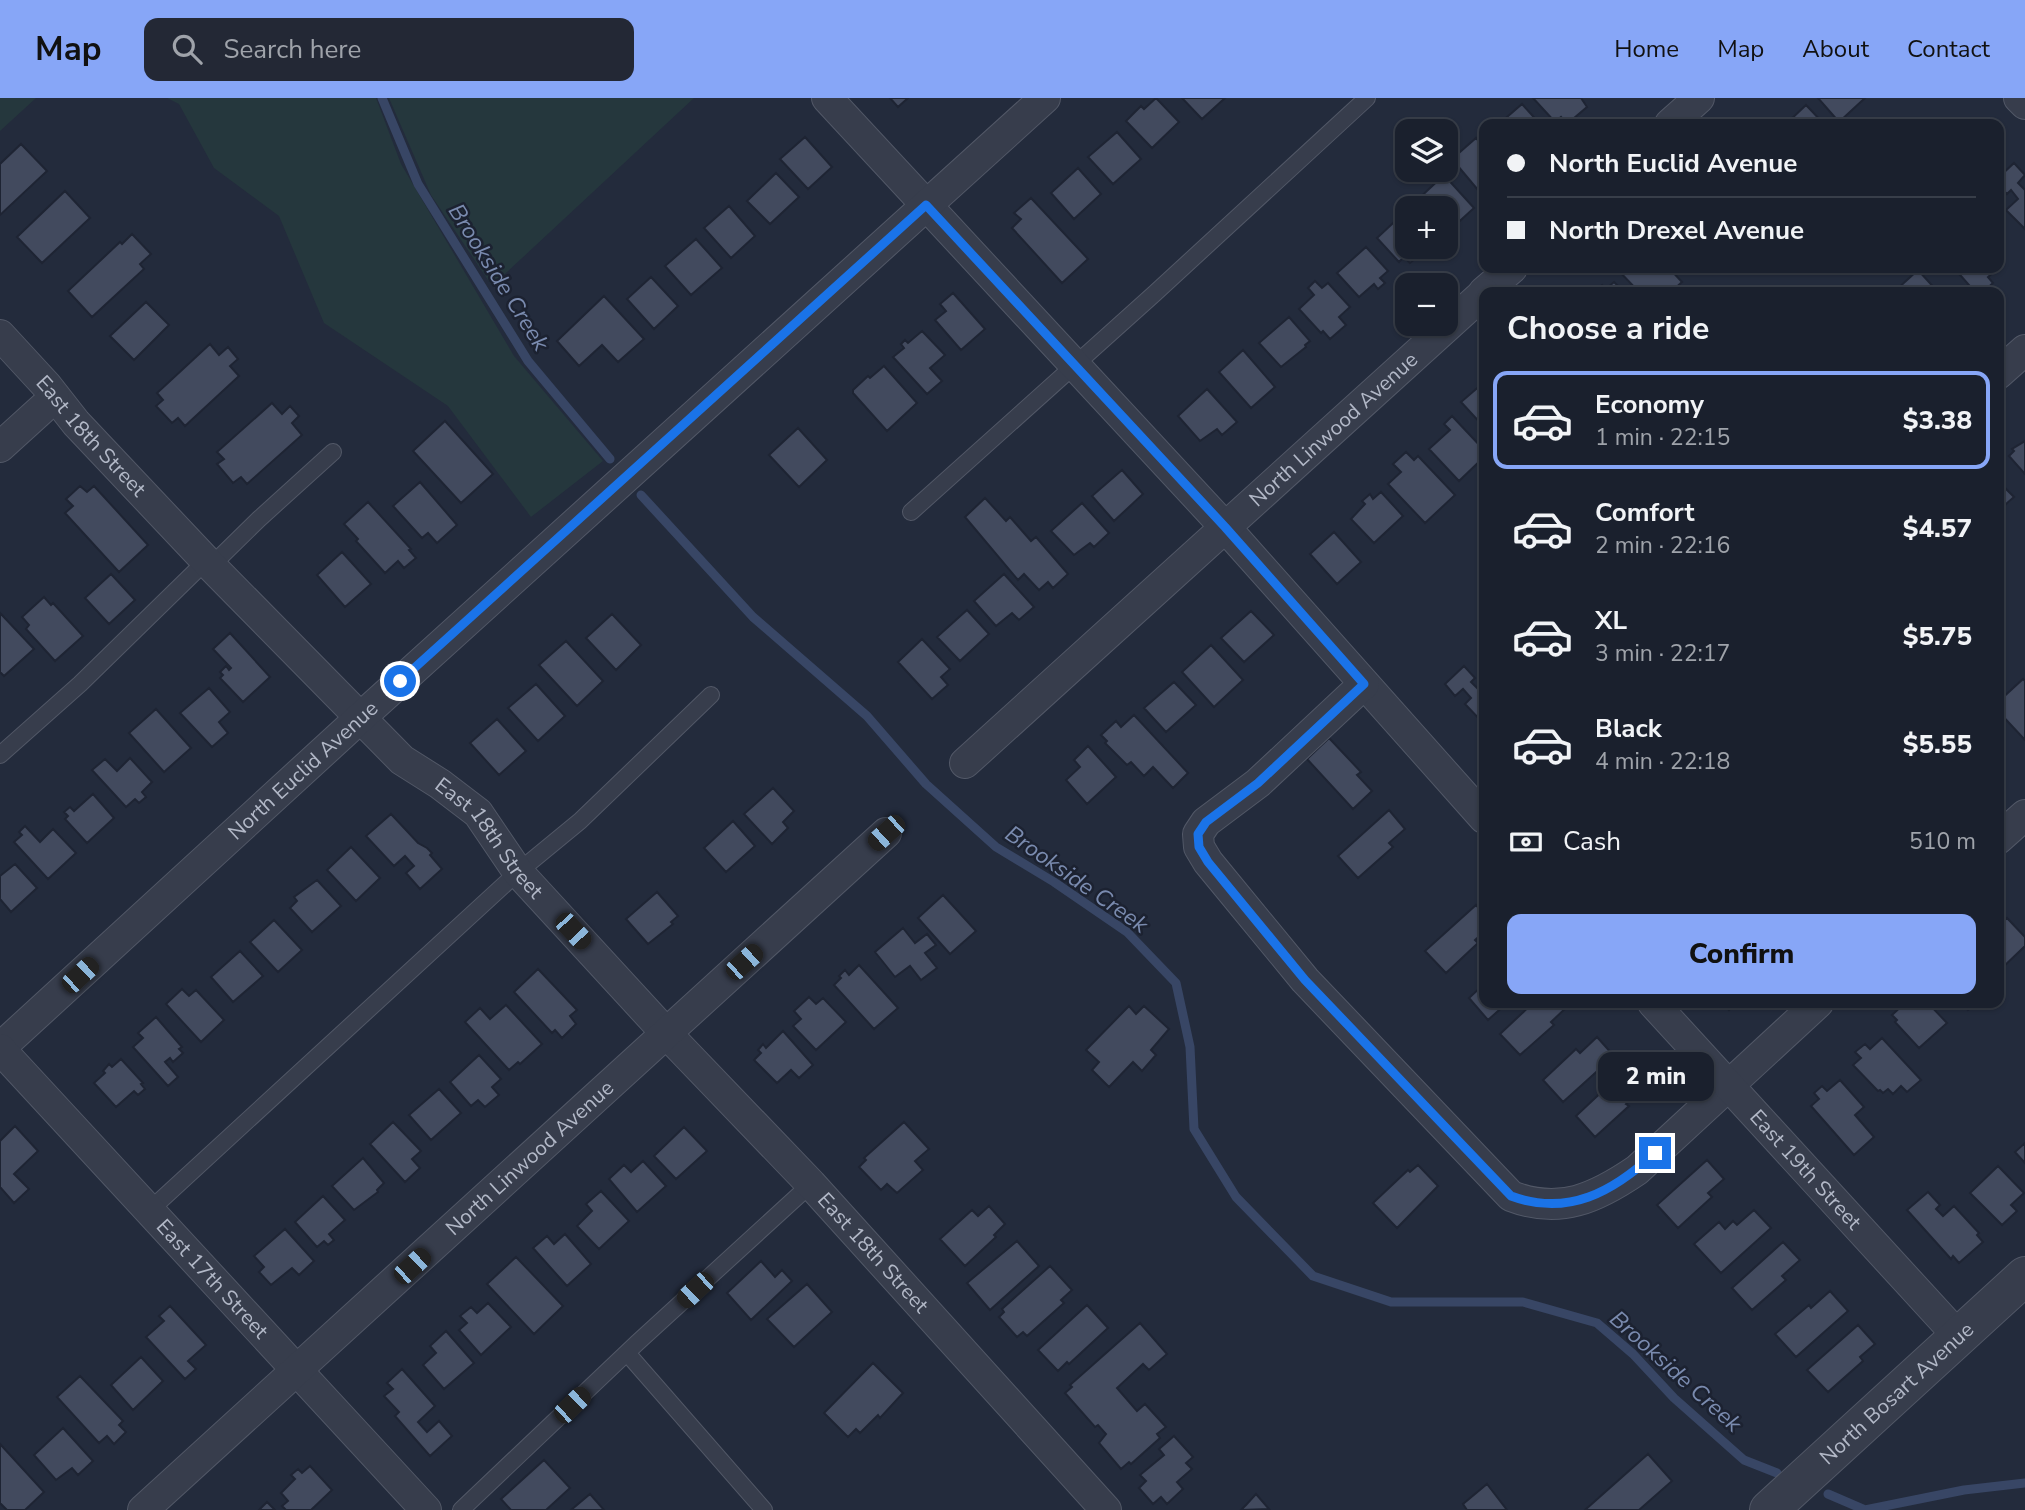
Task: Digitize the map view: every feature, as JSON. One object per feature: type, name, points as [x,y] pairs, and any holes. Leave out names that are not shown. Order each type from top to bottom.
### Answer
[{"type":"street","points":[[827,98],[1225,527],[1479,812]]},
{"type":"street","name":"North Euclid Avenue","points":[[0,1048],[1045,98]]},
{"type":"street","points":[[1676,119],[1699,98]]},
{"type":"street","points":[[2019,98],[2025,104]]},
{"type":"street","name":"North Linwood Avenue","points":[[1490,287],[1505,273]]},
{"type":"street","name":"North Linwood Avenue","points":[[965,762],[1479,297]]},
{"type":"street","name":"East 18th Street","points":[[0,335],[47,386],[54,398],[209,564],[360,718],[402,760],[478,813],[518,872],[666,1033],[811,1184],[1106,1510]]},
{"type":"street","points":[[2004,369],[2025,350]]},
{"type":"street","points":[[0,447],[54,398]]},
{"type":"street","points":[[1364,684],[1258,783],[1206,822],[1198,834],[1199,847],[1208,862],[1305,980],[1511,1196],[1524,1201],[1554,1205],[1585,1200],[1612,1187],[1637,1170],[1812,1008]]},
{"type":"street","points":[[2004,834],[2025,815]]},
{"type":"street","name":"North Linwood Avenue","points":[[143,1510],[886,833]]},
{"type":"street","name":"East 19th Street","points":[[1658,1008],[1959,1337]]},
{"type":"street","name":"East 17th Street","points":[[0,1048],[426,1510]]},
{"type":"street","name":"North Bosart Avenue","points":[[1769,1510],[2025,1276]]},
{"type":"lane","points":[[911,512],[1367,98]]},
{"type":"lane","points":[[0,755],[333,452]]},
{"type":"lane","points":[[150,1210],[518,872],[580,821],[712,695]]},
{"type":"lane","points":[[461,1510],[811,1184]]},
{"type":"lane","points":[[627,1353],[764,1510]]},
{"type":"shaded area","points":[[0,98],[36,98],[0,131]]},
{"type":"shaded area","points":[[167,98],[376,98],[401,164],[514,356],[603,461],[531,517],[448,406],[324,323],[279,216],[214,168],[179,104]]},
{"type":"shaded area","points":[[389,98],[694,98],[492,286],[431,195]]},
{"type":"building","points":[[890,98],[908,98],[898,107]]},
{"type":"building","points":[[1156,98],[1179,122],[1152,148],[1126,121],[1141,106],[1144,109]]},
{"type":"building","points":[[1182,98],[1225,98],[1202,119]]},
{"type":"building","points":[[1533,98],[1581,98],[1587,107],[1573,119],[1552,119]]},
{"type":"building","points":[[1818,98],[1865,98],[1842,119],[1836,119]]},
{"type":"building","points":[[1522,104],[1536,119],[1505,119]]},
{"type":"building","points":[[1806,105],[1819,119],[1791,119]]},
{"type":"building","points":[[1117,132],[1141,159],[1113,184],[1088,157]]},
{"type":"building","points":[[805,137],[832,167],[808,189],[780,159]]},
{"type":"building","points":[[1476,138],[1479,141],[1478,190],[1458,166],[1458,154]]},
{"type":"building","points":[[21,144],[47,171],[0,215],[0,164]]},
{"type":"building","points":[[2014,163],[2025,175],[2018,183],[2025,190],[2025,229],[2006,210],[2018,199],[2011,190],[2007,194],[2004,191],[2004,172]]},
{"type":"building","points":[[1078,168],[1101,194],[1074,219],[1051,193]]},
{"type":"building","points":[[776,173],[799,197],[770,224],[747,201]]},
{"type":"building","points":[[1436,182],[1450,182],[1474,208],[1458,223],[1458,196],[1422,196]]},
{"type":"building","points":[[65,191],[90,218],[42,263],[17,237]]},
{"type":"building","points":[[1031,198],[1088,259],[1062,283],[1012,228],[1021,219],[1014,213]]},
{"type":"building","points":[[729,206],[755,236],[731,258],[704,228]]},
{"type":"building","points":[[1395,221],[1395,258],[1377,238]]},
{"type":"building","points":[[132,234],[151,254],[140,264],[144,269],[92,317],[68,291]]},
{"type":"building","points":[[696,239],[722,268],[691,295],[665,266]]},
{"type":"building","points":[[1366,247],[1388,271],[1380,278],[1385,283],[1378,289],[1374,284],[1359,297],[1337,273]]},
{"type":"building","points":[[1621,273],[1674,273],[1682,282],[1676,287],[1634,287]]},
{"type":"building","points":[[1915,273],[1921,273],[1933,287],[1899,287]]},
{"type":"building","points":[[1958,273],[1993,273],[1988,277],[1993,283],[1989,287],[1971,287]]},
{"type":"building","points":[[651,277],[678,306],[654,329],[627,299]]},
{"type":"building","points":[[1315,281],[1322,288],[1328,283],[1350,307],[1339,317],[1346,325],[1330,339],[1299,309],[1314,295],[1308,288]]},
{"type":"building","points":[[953,293],[985,329],[961,350],[935,320],[946,311],[940,304]]},
{"type":"building","points":[[604,296],[644,339],[618,362],[602,345],[579,366],[557,341]]},
{"type":"building","points":[[146,302],[169,325],[134,360],[110,336]]},
{"type":"building","points":[[1289,317],[1310,341],[1281,367],[1259,343]]},
{"type":"building","points":[[922,331],[945,355],[930,368],[942,381],[927,394],[893,357],[904,348],[901,344],[905,340],[908,343]]},
{"type":"building","points":[[210,344],[219,355],[228,347],[238,359],[230,366],[239,376],[185,426],[178,418],[172,423],[156,406],[163,400],[157,393]]},
{"type":"building","points":[[1243,350],[1275,387],[1251,408],[1219,372]]},
{"type":"building","points":[[884,366],[917,403],[887,431],[853,393],[868,376],[870,378]]},
{"type":"building","points":[[1479,387],[1479,422],[1461,402]]},
{"type":"building","points":[[1207,389],[1237,422],[1222,435],[1217,429],[1200,441],[1178,416]]},
{"type":"building","points":[[272,403],[282,414],[290,406],[299,416],[292,423],[302,435],[247,484],[241,477],[233,483],[217,464],[224,459],[217,452]]},
{"type":"building","points":[[1452,416],[1479,445],[1479,462],[1459,481],[1429,449],[1450,430],[1444,424]]},
{"type":"building","points":[[445,421],[493,474],[461,503],[413,451]]},
{"type":"building","points":[[798,428],[827,460],[799,487],[769,455]]},
{"type":"building","points":[[2025,441],[2025,474],[2009,456],[2014,451],[2012,449]]},
{"type":"building","points":[[1406,452],[1414,460],[1418,456],[1455,495],[1425,523],[1388,484],[1401,472],[1393,464]]},
{"type":"building","points":[[1122,470],[1143,494],[1114,521],[1092,496]]},
{"type":"building","points":[[420,482],[457,525],[437,543],[428,533],[422,538],[393,506]]},
{"type":"building","points":[[80,486],[87,492],[94,486],[148,545],[119,572],[65,513],[73,506],[66,499]]},
{"type":"building","points":[[2004,487],[2014,497],[2004,506]]},
{"type":"building","points":[[1381,492],[1403,516],[1374,543],[1351,519],[1365,504],[1362,501],[1370,494],[1373,499]]},
{"type":"building","points":[[985,498],[1006,521],[1010,517],[1031,541],[1036,537],[1068,574],[1053,588],[1048,582],[1039,590],[1024,574],[1018,580],[965,517]]},
{"type":"building","points":[[368,502],[416,558],[404,568],[398,561],[385,573],[344,524]]},
{"type":"building","points":[[1082,503],[1109,533],[1094,547],[1090,543],[1074,555],[1051,531]]},
{"type":"building","points":[[1334,532],[1361,562],[1337,584],[1310,554]]},
{"type":"building","points":[[342,552],[371,584],[345,607],[317,575]]},
{"type":"building","points":[[111,574],[135,600],[109,624],[85,598]]},
{"type":"building","points":[[1004,574],[1034,607],[1019,620],[1012,613],[996,626],[974,601]]},
{"type":"building","points":[[44,597],[51,605],[53,603],[83,636],[55,661],[26,629],[29,625],[22,617]]},
{"type":"building","points":[[967,610],[989,634],[960,661],[937,637]]},
{"type":"building","points":[[1251,611],[1274,635],[1244,662],[1221,638]]},
{"type":"building","points":[[0,613],[34,649],[4,676],[0,672]]},
{"type":"building","points":[[612,614],[641,645],[616,670],[586,638]]},
{"type":"building","points":[[230,633],[270,677],[243,702],[220,678],[223,675],[220,672],[226,666],[229,670],[231,668],[213,649]]},
{"type":"building","points":[[922,639],[950,669],[941,677],[948,685],[932,699],[898,662]]},
{"type":"building","points":[[566,641],[603,681],[577,706],[539,665]]},
{"type":"building","points":[[1211,645],[1243,680],[1214,707],[1182,672]]},
{"type":"building","points":[[1464,666],[1475,678],[1471,682],[1479,690],[1479,719],[1465,704],[1471,698],[1463,689],[1455,696],[1445,684]]},
{"type":"building","points":[[2023,679],[2025,681],[2025,740],[2004,717],[2004,696]]},
{"type":"building","points":[[1174,682],[1196,705],[1166,732],[1144,708]]},
{"type":"building","points":[[536,684],[565,716],[538,741],[508,708]]},
{"type":"building","points":[[209,688],[230,712],[219,722],[228,733],[212,747],[180,713]]},
{"type":"building","points":[[156,709],[191,748],[164,772],[129,733]]},
{"type":"building","points":[[1134,715],[1188,773],[1173,788],[1153,767],[1144,776],[1131,762],[1127,765],[1105,743],[1107,741],[1101,735],[1116,721],[1121,727]]},
{"type":"building","points":[[497,719],[526,751],[499,775],[470,743]]},
{"type":"building","points":[[1329,738],[1361,772],[1357,775],[1372,791],[1353,809],[1307,759]]},
{"type":"building","points":[[1088,746],[1116,777],[1087,804],[1066,780],[1080,767],[1074,760]]},
{"type":"building","points":[[130,758],[152,782],[142,792],[146,797],[139,803],[135,799],[126,807],[92,770],[105,759],[117,771]]},
{"type":"building","points":[[773,788],[794,811],[783,822],[788,828],[772,844],[744,814]]},
{"type":"building","points":[[93,794],[114,818],[87,843],[65,819],[68,816],[64,812],[70,807],[74,811]]},
{"type":"building","points":[[1389,810],[1405,829],[1389,843],[1393,847],[1358,878],[1338,856]]},
{"type":"building","points":[[391,814],[418,843],[432,853],[430,855],[442,869],[420,889],[406,873],[414,866],[405,856],[394,866],[366,836]]},
{"type":"building","points":[[733,821],[755,846],[726,872],[704,848]]},
{"type":"building","points":[[25,826],[40,842],[53,829],[76,853],[48,879],[14,842],[22,835],[19,832]]},
{"type":"building","points":[[351,847],[380,878],[356,901],[327,870]]},
{"type":"building","points":[[15,864],[37,888],[11,912],[0,899],[0,876]]},
{"type":"building","points":[[317,880],[341,906],[312,932],[290,908],[297,901],[294,897]]},
{"type":"building","points":[[657,892],[678,916],[671,922],[673,924],[648,944],[626,919]]},
{"type":"building","points":[[943,895],[976,931],[950,954],[918,918]]},
{"type":"building","points":[[1476,905],[1479,908],[1479,936],[1475,940],[1478,943],[1446,973],[1425,951]]},
{"type":"building","points":[[2007,918],[2025,937],[2025,946],[2004,966],[2004,921]]},
{"type":"building","points":[[274,920],[302,950],[278,972],[250,942]]},
{"type":"building","points":[[903,928],[915,943],[927,934],[936,945],[925,953],[937,968],[921,980],[910,966],[895,977],[875,952]]},
{"type":"building","points":[[240,951],[263,976],[233,1002],[211,977]]},
{"type":"building","points":[[859,965],[898,1008],[874,1029],[834,985],[845,970],[849,975]]},
{"type":"building","points":[[538,969],[577,1010],[570,1016],[576,1024],[562,1038],[555,1030],[552,1033],[514,992]]},
{"type":"building","points":[[182,989],[189,996],[196,990],[224,1020],[201,1042],[166,1004]]},
{"type":"building","points":[[1479,989],[1479,1008],[1501,1008],[1488,1020],[1469,998]]},
{"type":"building","points":[[809,997],[816,1004],[823,998],[846,1022],[816,1050],[793,1026],[801,1019],[794,1011]]},
{"type":"building","points":[[506,1005],[542,1044],[509,1070],[465,1022],[480,1008],[490,1019]]},
{"type":"building","points":[[1129,1006],[1136,1014],[1144,1006],[1169,1029],[1151,1050],[1156,1055],[1142,1071],[1133,1062],[1109,1087],[1092,1070],[1099,1062],[1086,1050]]},
{"type":"building","points":[[1528,1008],[1566,1008],[1551,1022],[1554,1025],[1520,1055],[1500,1034]]},
{"type":"building","points":[[1900,1008],[1933,1008],[1947,1023],[1919,1048],[1895,1022],[1897,1020],[1892,1015]]},
{"type":"building","points":[[156,1017],[182,1047],[179,1049],[183,1053],[173,1062],[170,1058],[165,1062],[178,1077],[168,1086],[133,1047],[143,1038],[138,1033]]},
{"type":"building","points":[[783,1031],[813,1065],[799,1078],[791,1070],[777,1083],[754,1060],[761,1053],[758,1050],[763,1044],[766,1048]]},
{"type":"building","points":[[1597,1037],[1614,1056],[1563,1102],[1543,1080],[1576,1049],[1580,1053]]},
{"type":"building","points":[[1882,1038],[1921,1080],[1907,1092],[1901,1086],[1893,1094],[1888,1089],[1883,1093],[1878,1091],[1853,1065],[1861,1058],[1855,1052],[1865,1044],[1870,1049]]},
{"type":"building","points":[[479,1055],[501,1079],[492,1087],[499,1095],[485,1107],[478,1100],[471,1106],[450,1082]]},
{"type":"building","points":[[121,1059],[143,1083],[141,1084],[145,1089],[138,1095],[134,1091],[116,1107],[94,1083],[105,1073],[103,1071],[109,1064],[112,1067]]},
{"type":"building","points":[[1626,1069],[1643,1088],[1626,1104],[1629,1106],[1595,1137],[1576,1116]]},
{"type":"building","points":[[1840,1080],[1864,1107],[1855,1115],[1874,1137],[1854,1155],[1811,1106],[1819,1099],[1814,1093],[1822,1086],[1827,1091]]},
{"type":"building","points":[[439,1089],[461,1113],[431,1140],[409,1115]]},
{"type":"building","points":[[393,1122],[421,1151],[412,1159],[420,1168],[405,1182],[370,1144]]},
{"type":"building","points":[[904,1122],[929,1149],[915,1161],[923,1170],[897,1193],[887,1184],[881,1190],[859,1167],[866,1160],[864,1158]]},
{"type":"building","points":[[15,1126],[38,1151],[14,1174],[29,1189],[14,1203],[0,1187],[0,1141]]},
{"type":"building","points":[[684,1127],[707,1151],[676,1179],[654,1156]]},
{"type":"building","points":[[2025,1143],[2025,1163],[2015,1152]]},
{"type":"building","points":[[363,1158],[384,1183],[378,1192],[354,1210],[332,1186]]},
{"type":"building","points":[[1707,1160],[1724,1179],[1708,1193],[1712,1197],[1678,1228],[1657,1205]]},
{"type":"building","points":[[643,1161],[666,1186],[637,1212],[609,1179],[624,1165],[631,1172]]},
{"type":"building","points":[[1418,1165],[1438,1186],[1397,1228],[1373,1203],[1408,1170],[1410,1172]]},
{"type":"building","points":[[1998,1166],[2024,1193],[2011,1205],[2017,1211],[2002,1225],[1970,1193]]},
{"type":"building","points":[[601,1191],[629,1221],[599,1249],[577,1226],[592,1211],[586,1204]]},
{"type":"building","points":[[1928,1192],[1940,1205],[1936,1209],[1943,1216],[1954,1206],[1979,1233],[1977,1235],[1983,1242],[1959,1263],[1953,1256],[1951,1259],[1907,1210]]},
{"type":"building","points":[[323,1196],[345,1220],[329,1234],[334,1240],[328,1245],[324,1241],[317,1247],[295,1222]]},
{"type":"building","points":[[989,1206],[1005,1224],[994,1235],[996,1237],[965,1266],[940,1239],[972,1210],[978,1216]]},
{"type":"building","points":[[1754,1210],[1771,1228],[1721,1273],[1694,1244],[1719,1222],[1725,1229],[1733,1221],[1737,1225]]},
{"type":"building","points":[[285,1229],[314,1261],[299,1275],[292,1268],[271,1285],[259,1272],[264,1267],[254,1256]]},
{"type":"building","points":[[565,1234],[591,1264],[567,1286],[533,1248],[547,1236],[554,1244]]},
{"type":"building","points":[[1017,1241],[1039,1266],[990,1310],[967,1283]]},
{"type":"building","points":[[1783,1242],[1800,1260],[1782,1276],[1786,1280],[1752,1310],[1732,1288]]},
{"type":"building","points":[[516,1257],[563,1306],[534,1334],[487,1284]]},
{"type":"building","points":[[761,1261],[775,1277],[782,1270],[792,1281],[751,1320],[727,1293]]},
{"type":"building","points":[[1050,1266],[1072,1290],[1061,1300],[1064,1303],[1027,1336],[1023,1332],[1017,1337],[999,1317],[1004,1312],[1002,1309]]},
{"type":"building","points":[[807,1284],[832,1312],[794,1347],[767,1319]]},
{"type":"building","points":[[1830,1291],[1848,1311],[1796,1357],[1775,1334]]},
{"type":"building","points":[[488,1303],[511,1327],[481,1355],[459,1330],[467,1323],[460,1316],[471,1307],[477,1313]]},
{"type":"building","points":[[1087,1305],[1108,1328],[1058,1371],[1038,1350]]},
{"type":"building","points":[[170,1306],[206,1345],[188,1361],[196,1369],[185,1379],[146,1337],[164,1321],[159,1316]]},
{"type":"building","points":[[1140,1323],[1167,1354],[1149,1370],[1143,1364],[1117,1388],[1137,1411],[1145,1404],[1166,1427],[1157,1434],[1160,1438],[1131,1464],[1129,1462],[1121,1469],[1099,1443],[1106,1434],[1098,1425],[1095,1427],[1065,1393],[1072,1387],[1070,1385]]},
{"type":"building","points":[[1858,1325],[1875,1344],[1860,1357],[1863,1361],[1828,1392],[1807,1370]]},
{"type":"building","points":[[446,1331],[474,1363],[444,1389],[423,1365],[436,1353],[430,1346]]},
{"type":"building","points":[[141,1357],[163,1381],[133,1410],[111,1385]]},
{"type":"building","points":[[873,1363],[903,1393],[880,1418],[878,1415],[860,1433],[856,1429],[848,1437],[824,1413]]},
{"type":"building","points":[[402,1369],[435,1406],[418,1422],[427,1432],[439,1421],[452,1436],[430,1456],[395,1416],[399,1412],[384,1396],[393,1389],[387,1383]]},
{"type":"building","points":[[80,1376],[123,1421],[119,1425],[126,1432],[114,1444],[107,1436],[99,1443],[57,1397]]},
{"type":"building","points":[[63,1428],[93,1461],[78,1475],[72,1468],[56,1480],[34,1455]]},
{"type":"building","points":[[1174,1436],[1193,1457],[1186,1463],[1192,1469],[1177,1482],[1183,1489],[1167,1504],[1161,1497],[1153,1504],[1139,1488],[1146,1481],[1140,1475],[1164,1455],[1159,1449]]},
{"type":"building","points":[[0,1444],[44,1492],[25,1510],[7,1510],[0,1503]]},
{"type":"building","points":[[1648,1454],[1672,1481],[1639,1510],[1585,1510]]},
{"type":"building","points":[[544,1460],[570,1488],[546,1510],[511,1510],[501,1499]]},
{"type":"building","points":[[310,1466],[332,1490],[311,1510],[286,1510],[282,1506],[288,1501],[281,1493],[295,1479],[291,1475],[298,1469],[302,1473]]},
{"type":"building","points":[[1487,1484],[1507,1510],[1467,1510],[1463,1504]]},
{"type":"building","points":[[590,1494],[604,1510],[571,1510]]},
{"type":"building","points":[[1256,1494],[1269,1509],[1241,1510],[1246,1505]]},
{"type":"building","points":[[267,1502],[275,1510],[259,1510]]},
{"type":"waterway","name":"Brookside Creek","points":[[382,98],[418,184],[528,361],[610,459]]},
{"type":"waterway","name":"Brookside Creek","points":[[641,495],[753,617],[867,716],[926,784],[996,847],[1054,882],[1127,932],[1176,983],[1190,1047],[1194,1129],[1236,1197],[1313,1276],[1391,1302],[1523,1302],[1597,1323],[1633,1354],[1674,1398],[1744,1460],[1777,1473]]},
{"type":"waterway","name":"Brookside Creek","points":[[1828,1494],[1865,1510],[1964,1490],[2025,1483]]},
{"type":"route","points":[[400,681],[926,205],[1225,527],[1364,684],[1258,783],[1206,822],[1198,834],[1199,847],[1208,862],[1305,980],[1511,1196],[1524,1201],[1554,1205],[1585,1200],[1612,1187],[1637,1170],[1655,1153]]}]
